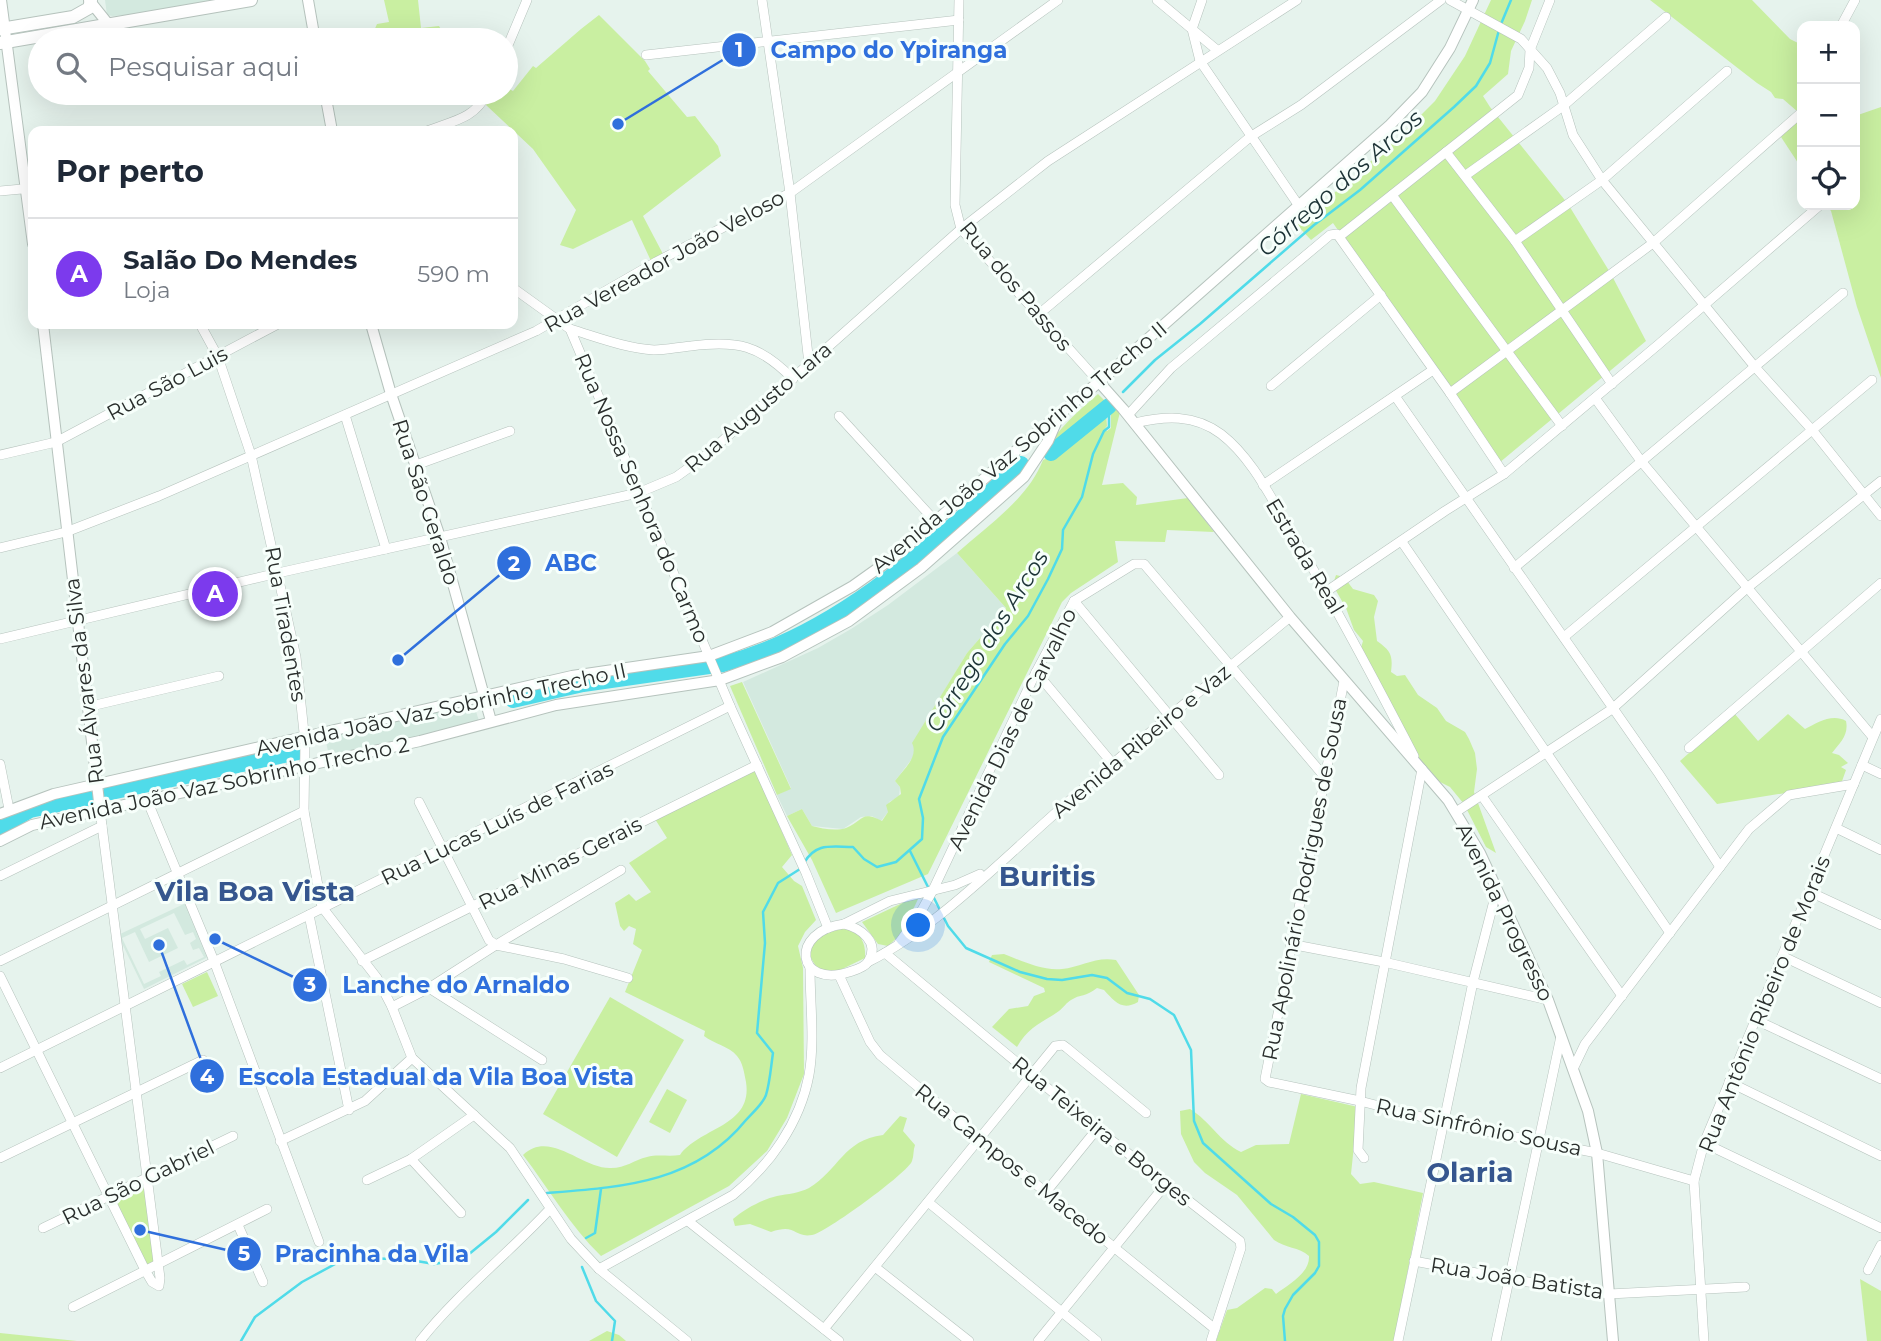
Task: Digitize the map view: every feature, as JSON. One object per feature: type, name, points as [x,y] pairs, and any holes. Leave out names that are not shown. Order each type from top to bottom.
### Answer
[{"type":"main road","points":[[3,28],[73,17],[89,8],[90,0]]},
{"type":"main road","points":[[88,28],[251,0]]},
{"type":"main road","points":[[4,42],[28,38]]},
{"type":"street","points":[[1,0],[4,42],[28,177]]},
{"type":"street","points":[[90,0],[106,25]]},
{"type":"street","points":[[308,0],[313,28]]},
{"type":"street","points":[[515,28],[527,0]]},
{"type":"street","points":[[762,0],[790,193],[809,364]]},
{"type":"street","name":"Rua dos Passos","points":[[959,0],[955,205],[961,229],[1107,391]]},
{"type":"street","name":"Rua Vereador João Veloso","points":[[0,548],[66,532],[159,496],[536,331],[656,262],[790,193],[1058,0]]},
{"type":"street","points":[[1157,0],[1217,50]]},
{"type":"street","points":[[1202,0],[1192,29],[1200,61],[1299,206]]},
{"type":"street","name":"Rua Augusto Lara","points":[[0,639],[278,573],[638,493],[677,477],[704,457],[961,229],[1048,160],[1297,0]]},
{"type":"street","points":[[1039,314],[1250,137],[1301,105],[1441,0]]},
{"type":"street","points":[[1450,0],[1474,8],[1521,39],[1547,68],[1555,82],[1573,135],[1602,180],[1881,516]]},
{"type":"street","points":[[1128,416],[1182,359],[1330,235],[1340,236],[1518,95],[1529,68],[1530,50],[1550,0]]},
{"type":"street","points":[[1844,21],[1855,0]]},
{"type":"street","name":"Avenida João Vaz Sobrinho Trecho II","points":[[4,811],[54,794],[305,740],[572,676],[711,658],[772,632],[853,586],[898,554],[1299,206],[1390,125],[1422,92],[1474,8]]},
{"type":"street","points":[[1466,176],[1563,106],[1666,17]]},
{"type":"street","points":[[646,55],[959,20]]},
{"type":"street","points":[[1515,241],[1602,180],[1727,71]]},
{"type":"street","points":[[327,105],[331,126]]},
{"type":"street","points":[[439,126],[474,112],[479,105]]},
{"type":"street","points":[[1450,393],[1653,243],[1797,116]]},
{"type":"street","points":[[1446,152],[1515,241],[1612,384]]},
{"type":"street","points":[[0,191],[28,188]]},
{"type":"street","points":[[1392,195],[1562,426]]},
{"type":"street","points":[[1327,591],[1504,474],[1814,210]]},
{"type":"street","points":[[1340,236],[1504,474]]},
{"type":"street","name":"Rua Nossa Senhora do Carmo","points":[[518,291],[570,329],[638,493],[720,678]]},
{"type":"street","points":[[1514,568],[1843,293]]},
{"type":"street","points":[[1271,386],[1381,295]]},
{"type":"street","name":"Rua Álvares da Silva","points":[[44,329],[96,786],[159,1286],[152,1282],[145,1270]]},
{"type":"street","name":"Rua Tiradentes","points":[[203,329],[218,357],[251,455],[296,657],[305,740],[304,811],[322,907],[377,978],[392,1007],[411,1058],[510,1149],[571,1239],[599,1269],[687,1341]]},
{"type":"street","name":"Rua São Luis","points":[[0,455],[57,442],[269,329]]},
{"type":"street","name":"Rua São Geraldo","points":[[372,329],[391,394],[440,537],[491,721]]},
{"type":"street","points":[[570,329],[640,349],[659,350],[720,342],[741,345],[771,358],[793,379]]},
{"type":"street","points":[[1263,485],[1433,370]]},
{"type":"street","points":[[1564,637],[1872,380]]},
{"type":"street","name":"Avenida Progresso","points":[[1107,391],[1290,617],[1420,767],[1456,813],[1480,853],[1548,1000],[1588,1111],[1597,1153],[1613,1341]]},
{"type":"street","points":[[1395,396],[1659,774],[1720,867]]},
{"type":"street","points":[[1595,398],[1641,461],[1872,736]]},
{"type":"street","points":[[345,415],[386,549]]},
{"type":"street","points":[[839,416],[936,522]]},
{"type":"street","name":"Avenida João Vaz Sobrinho Trecho 2","points":[[0,841],[32,825],[99,807],[147,800],[305,760],[419,741],[556,705],[720,678],[782,657],[849,621],[922,568],[1024,477],[1048,441],[1059,416]]},
{"type":"street","name":"Estrada Real","points":[[1128,416],[1181,419],[1208,427],[1234,447],[1263,485],[1327,591],[1420,767]]},
{"type":"street","points":[[416,465],[510,431]]},
{"type":"street","points":[[1018,449],[1031,454],[1034,464]]},
{"type":"street","points":[[1456,813],[1612,709],[1747,588],[1881,481]]},
{"type":"street","points":[[1402,542],[1670,933]]},
{"type":"street","name":"Avenida Dias de Carvalho","points":[[899,943],[933,890],[1036,672],[1074,601],[1135,564],[1144,564],[1230,667]]},
{"type":"street","points":[[1689,748],[1881,583]]},
{"type":"street","points":[[1074,601],[1219,775]]},
{"type":"street","name":"Avenida Ribeiro e Vaz","points":[[867,962],[885,953],[943,911],[1112,763],[1290,617]]},
{"type":"street","points":[[1230,667],[1324,776]]},
{"type":"street","points":[[1036,672],[1112,763]]},
{"type":"street","points":[[87,707],[219,676]]},
{"type":"street","points":[[720,678],[828,928]]},
{"type":"street","name":"Rua Apolinário Rodrigues de Sousa","points":[[1265,1076],[1344,681]]},
{"type":"street","name":"Rua Lucas Luís de Farias","points":[[0,1068],[730,706]]},
{"type":"street","name":"Rua Antônio Ribeiro de Morais","points":[[1704,1341],[1694,1181],[1704,1143],[1881,719]]},
{"type":"street","points":[[0,764],[4,811]]},
{"type":"street","name":"Rua Minas Gerais","points":[[362,961],[757,765]]},
{"type":"street","points":[[1862,765],[1881,774]]},
{"type":"street","points":[[1364,1158],[1358,1150],[1360,1101],[1420,767]]},
{"type":"street","points":[[1573,1069],[1585,1044],[1749,829],[1789,795],[1854,784]]},
{"type":"street","points":[[1482,796],[1622,996]]},
{"type":"street","points":[[147,800],[214,961],[319,1242]]},
{"type":"street","points":[[419,802],[489,940],[496,945],[564,959],[628,978]]},
{"type":"street","points":[[0,961],[304,811]]},
{"type":"street","points":[[0,876],[102,827]]},
{"type":"street","points":[[1836,828],[1881,850]]},
{"type":"street","points":[[599,1269],[733,1195],[752,1180],[774,1154],[792,1125],[809,1076],[810,1000],[814,971],[806,951],[809,941],[828,928],[890,901],[960,883],[994,867]]},
{"type":"street","points":[[392,1007],[429,988],[621,870]]},
{"type":"street","points":[[942,871],[960,883]]},
{"type":"street","points":[[1398,1341],[1474,982],[1497,889]]},
{"type":"street","points":[[1810,892],[1881,925]]},
{"type":"street","points":[[309,915],[349,1110]]},
{"type":"street","points":[[814,971],[839,975],[860,968],[867,962],[871,950],[870,940],[865,932],[844,923]]},
{"type":"street","points":[[1290,944],[1384,962],[1548,1000]]},
{"type":"street","name":"Rua Teixeira e Borges","points":[[885,953],[1097,1129],[1240,1241],[1210,1341]]},
{"type":"street","points":[[1782,956],[1881,1003]]},
{"type":"street","name":"Rua Campos e Macedo","points":[[839,975],[875,1049],[980,1139],[1214,1329]]},
{"type":"street","points":[[0,976],[145,1270]]},
{"type":"street","points":[[429,988],[542,1060]]},
{"type":"street","points":[[1756,1020],[1881,1079]]},
{"type":"street","points":[[1496,1341],[1561,1034]]},
{"type":"street","points":[[824,1329],[1055,1046],[1063,1045],[1146,1113]]},
{"type":"street","points":[[280,1141],[365,1101],[411,1058]]},
{"type":"street","points":[[0,1158],[203,1060]]},
{"type":"street","name":"Rua Sinfrônio Sousa","points":[[1265,1076],[1269,1082],[1360,1101],[1445,1123],[1597,1153],[1694,1181]]},
{"type":"street","points":[[1729,1082],[1881,1156]]},
{"type":"street","points":[[367,1180],[411,1158],[474,1115]]},
{"type":"street","points":[[1046,1192],[1097,1129]]},
{"type":"street","name":"Rua São Gabriel","points":[[43,1228],[233,1136]]},
{"type":"street","points":[[1704,1143],[1881,1228]]},
{"type":"street","points":[[411,1158],[461,1213]]},
{"type":"street","points":[[1038,1341],[1166,1184]]},
{"type":"street","points":[[928,1202],[1097,1341]]},
{"type":"street","points":[[73,1307],[267,1209]]},
{"type":"street","points":[[419,1341],[442,1313],[516,1246],[550,1209]]},
{"type":"street","points":[[688,1221],[839,1341]]},
{"type":"street","points":[[237,1225],[262,1282]]},
{"type":"street","points":[[1868,1270],[1881,1245]]},
{"type":"street","name":"Rua João Batista","points":[[1415,1261],[1508,1279],[1609,1294],[1745,1287]]},
{"type":"street","points":[[874,1267],[969,1341]]},
{"type":"shaded area","points":[[105,0],[212,0],[146,14],[112,16],[107,15]]},
{"type":"shaded area","points":[[957,553],[1006,608],[967,653],[913,743],[914,756],[895,781],[900,787],[899,797],[889,802],[888,812],[881,821],[872,816],[861,817],[843,829],[812,826],[802,809],[787,816],[777,795],[791,788],[743,682],[818,648],[851,629]]},
{"type":"shaded area","points":[[472,699],[480,724],[330,760],[324,733]]},
{"type":"shaded area","points":[[186,903],[208,957],[144,989],[118,935]],"holes":[[[174,913],[185,935],[193,932],[196,939],[190,943],[193,950],[199,948],[204,957],[187,965],[184,960],[159,972],[161,976],[144,984],[122,938],[135,932],[149,962],[178,948],[168,928],[145,939],[140,929]]]},
{"type":"green space","points":[[384,0],[418,0],[421,28],[375,28],[377,24],[389,22]]},
{"type":"green space","points":[[1491,0],[1532,0],[1511,51],[1508,74],[1483,96],[1568,204],[1611,274],[1646,341],[1499,463],[1333,223],[1311,240],[1297,225],[1400,136],[1435,101],[1465,56]]},
{"type":"green space","points":[[1650,0],[1752,0],[1790,39],[1797,42],[1797,111]]},
{"type":"green space","points":[[599,15],[645,61],[650,69],[648,71],[687,117],[695,116],[718,146],[721,156],[643,216],[663,254],[651,261],[632,220],[573,249],[560,245],[576,210],[533,149],[518,135],[518,126],[508,126],[486,105],[518,105],[518,85],[533,66],[536,68]]},
{"type":"green space","points":[[1881,107],[1881,378],[1857,307],[1830,210],[1860,210],[1860,114]]},
{"type":"green space","points":[[1797,121],[1797,161],[1781,137]]},
{"type":"green space","points":[[1098,394],[1106,402],[1052,450],[1044,452],[1062,428]]},
{"type":"green space","points":[[1116,407],[1120,412],[1102,485],[1123,483],[1137,497],[1136,505],[1188,498],[1214,532],[1167,530],[1165,542],[1115,541],[1118,562],[1062,602],[928,874],[836,913],[812,860],[787,816],[802,809],[812,826],[829,829],[846,828],[870,816],[882,821],[888,812],[886,805],[901,794],[895,781],[912,758],[912,743],[967,653],[1006,608],[957,553],[1017,499],[1028,487],[1043,460],[1057,454],[1106,413],[1107,426],[1104,430],[1111,428],[1111,413]]},
{"type":"green space","points":[[1336,575],[1344,577],[1353,589],[1374,595],[1378,601],[1374,617],[1377,641],[1390,654],[1391,672],[1397,676],[1405,675],[1418,695],[1437,708],[1446,721],[1465,732],[1475,753],[1477,769],[1474,792],[1496,853],[1486,847],[1464,804],[1450,787],[1422,769],[1360,651],[1363,641],[1354,630],[1335,589]]},
{"type":"green space","points":[[742,682],[791,789],[777,795],[730,686]]},
{"type":"green space","points":[[1734,713],[1758,741],[1788,714],[1805,729],[1830,718],[1846,721],[1845,735],[1832,753],[1848,763],[1841,767],[1846,770],[1841,784],[1717,804],[1680,761]]},
{"type":"green space","points":[[755,769],[792,855],[782,867],[802,886],[816,920],[805,932],[798,946],[803,968],[804,1074],[787,1118],[767,1151],[729,1186],[601,1256],[570,1220],[523,1155],[533,1148],[544,1146],[566,1152],[600,1167],[611,1168],[651,1156],[680,1155],[700,1138],[723,1125],[741,1108],[746,1097],[746,1082],[742,1065],[734,1053],[704,1036],[705,1031],[625,992],[642,950],[633,944],[636,929],[629,926],[624,931],[620,926],[615,903],[629,894],[636,901],[651,892],[629,863],[667,838],[655,819]]},
{"type":"green space","points":[[919,897],[902,933],[888,946],[878,944],[862,922]]},
{"type":"green space","points":[[841,929],[857,933],[863,941],[865,958],[838,971],[821,971],[810,956],[810,949],[824,935]]},
{"type":"green space","points":[[1004,954],[1032,965],[1055,969],[1102,959],[1116,960],[1139,995],[1138,1002],[1123,1005],[1104,990],[1097,988],[1070,1001],[1031,1030],[1017,1047],[992,1027],[1009,1009],[1028,1006],[1034,996],[1045,992],[1044,988],[989,962],[992,955]]},
{"type":"green space","points":[[207,972],[218,996],[193,1007],[182,984]]},
{"type":"green space","points":[[610,997],[684,1040],[617,1157],[543,1114]]},
{"type":"green space","points":[[667,1089],[687,1100],[670,1133],[649,1122]]},
{"type":"green space","points":[[1301,1094],[1358,1107],[1351,1174],[1360,1184],[1374,1182],[1423,1193],[1394,1341],[1216,1341],[1227,1310],[1237,1308],[1265,1288],[1272,1289],[1276,1294],[1302,1273],[1309,1256],[1274,1240],[1237,1195],[1194,1162],[1181,1134],[1180,1111],[1190,1109],[1227,1143],[1241,1152],[1256,1145],[1289,1144]]},
{"type":"green space","points":[[900,1116],[907,1118],[903,1131],[915,1145],[912,1161],[897,1177],[848,1214],[812,1235],[801,1235],[786,1229],[771,1232],[750,1224],[735,1226],[733,1219],[754,1205],[772,1197],[809,1188],[828,1173],[850,1149],[870,1138],[883,1135]]},
{"type":"green space","points":[[144,1184],[155,1262],[146,1265],[114,1198]]},
{"type":"green space","points":[[1860,1279],[1881,1291],[1881,1341],[1867,1341]]},
{"type":"green space","points":[[607,1331],[619,1335],[626,1341],[589,1341]]},
{"type":"green space","points":[[0,1333],[77,1341],[0,1341]]},
{"type":"waterway","name":"Córrego dos Arcos","points":[[1501,24],[1511,0]]},
{"type":"waterway","name":"Córrego dos Arcos","points":[[1123,392],[1155,360],[1314,225],[1360,190],[1476,86],[1490,63],[1499,30]]},
{"type":"waterway","name":"Córrego dos Arcos","points":[[804,863],[819,849],[853,847],[864,859],[877,867],[896,862],[922,839],[923,818],[919,799],[943,737],[1005,644],[1028,616],[1048,579],[1062,549],[1063,530],[1082,497],[1093,454],[1104,431],[1109,427],[1109,406]]},
{"type":"waterway","points":[[1051,453],[1109,406]]},
{"type":"waterway","points":[[513,700],[583,684],[723,664],[766,650],[807,631],[846,608],[919,554],[1021,464]]},
{"type":"waterway","points":[[111,792],[298,752]]},
{"type":"waterway","points":[[0,827],[30,810],[87,798]]},
{"type":"waterway","points":[[910,851],[928,887]]},
{"type":"waterway","name":"Córrego dos Arcos","points":[[547,1193],[630,1184],[681,1169],[726,1141],[760,1105],[765,1098],[773,1053],[757,1033],[765,943],[763,912],[778,883],[800,869]]},
{"type":"waterway","points":[[933,896],[948,926],[966,948],[1020,972],[1047,979],[1062,980],[1092,975],[1107,978],[1127,993],[1150,999],[1174,1015],[1191,1050],[1194,1121],[1203,1143],[1271,1204],[1315,1235],[1319,1242],[1319,1266],[1293,1295],[1285,1309],[1285,1341]]},
{"type":"waterway","points":[[586,1238],[595,1233],[601,1189]]},
{"type":"waterway","name":"Córrego dos Arcos","points":[[241,1341],[255,1317],[302,1282],[348,1257],[411,1260],[434,1264],[463,1259],[496,1232],[528,1200]]},
{"type":"waterway","points":[[582,1267],[596,1301],[615,1321],[612,1341]]},
{"type":"place","name":"Campo do Ypiranga","points":[[618,124]]},
{"type":"place","name":"Salão Do Mendes","points":[[215,594]]},
{"type":"place","name":"ABC","points":[[398,660]]},
{"type":"place","name":"Lanche do Arnaldo","points":[[215,939]]},
{"type":"place","name":"Escola Estadual da Vila Boa Vista","points":[[159,945]]},
{"type":"place","name":"Pracinha da Vila","points":[[140,1230]]},
{"type":"district","name":"Buritis","points":[[1047,876]]},
{"type":"district","name":"Vila Boa Vista","points":[[255,891]]},
{"type":"district","name":"Olaria","points":[[1470,1172]]}]
